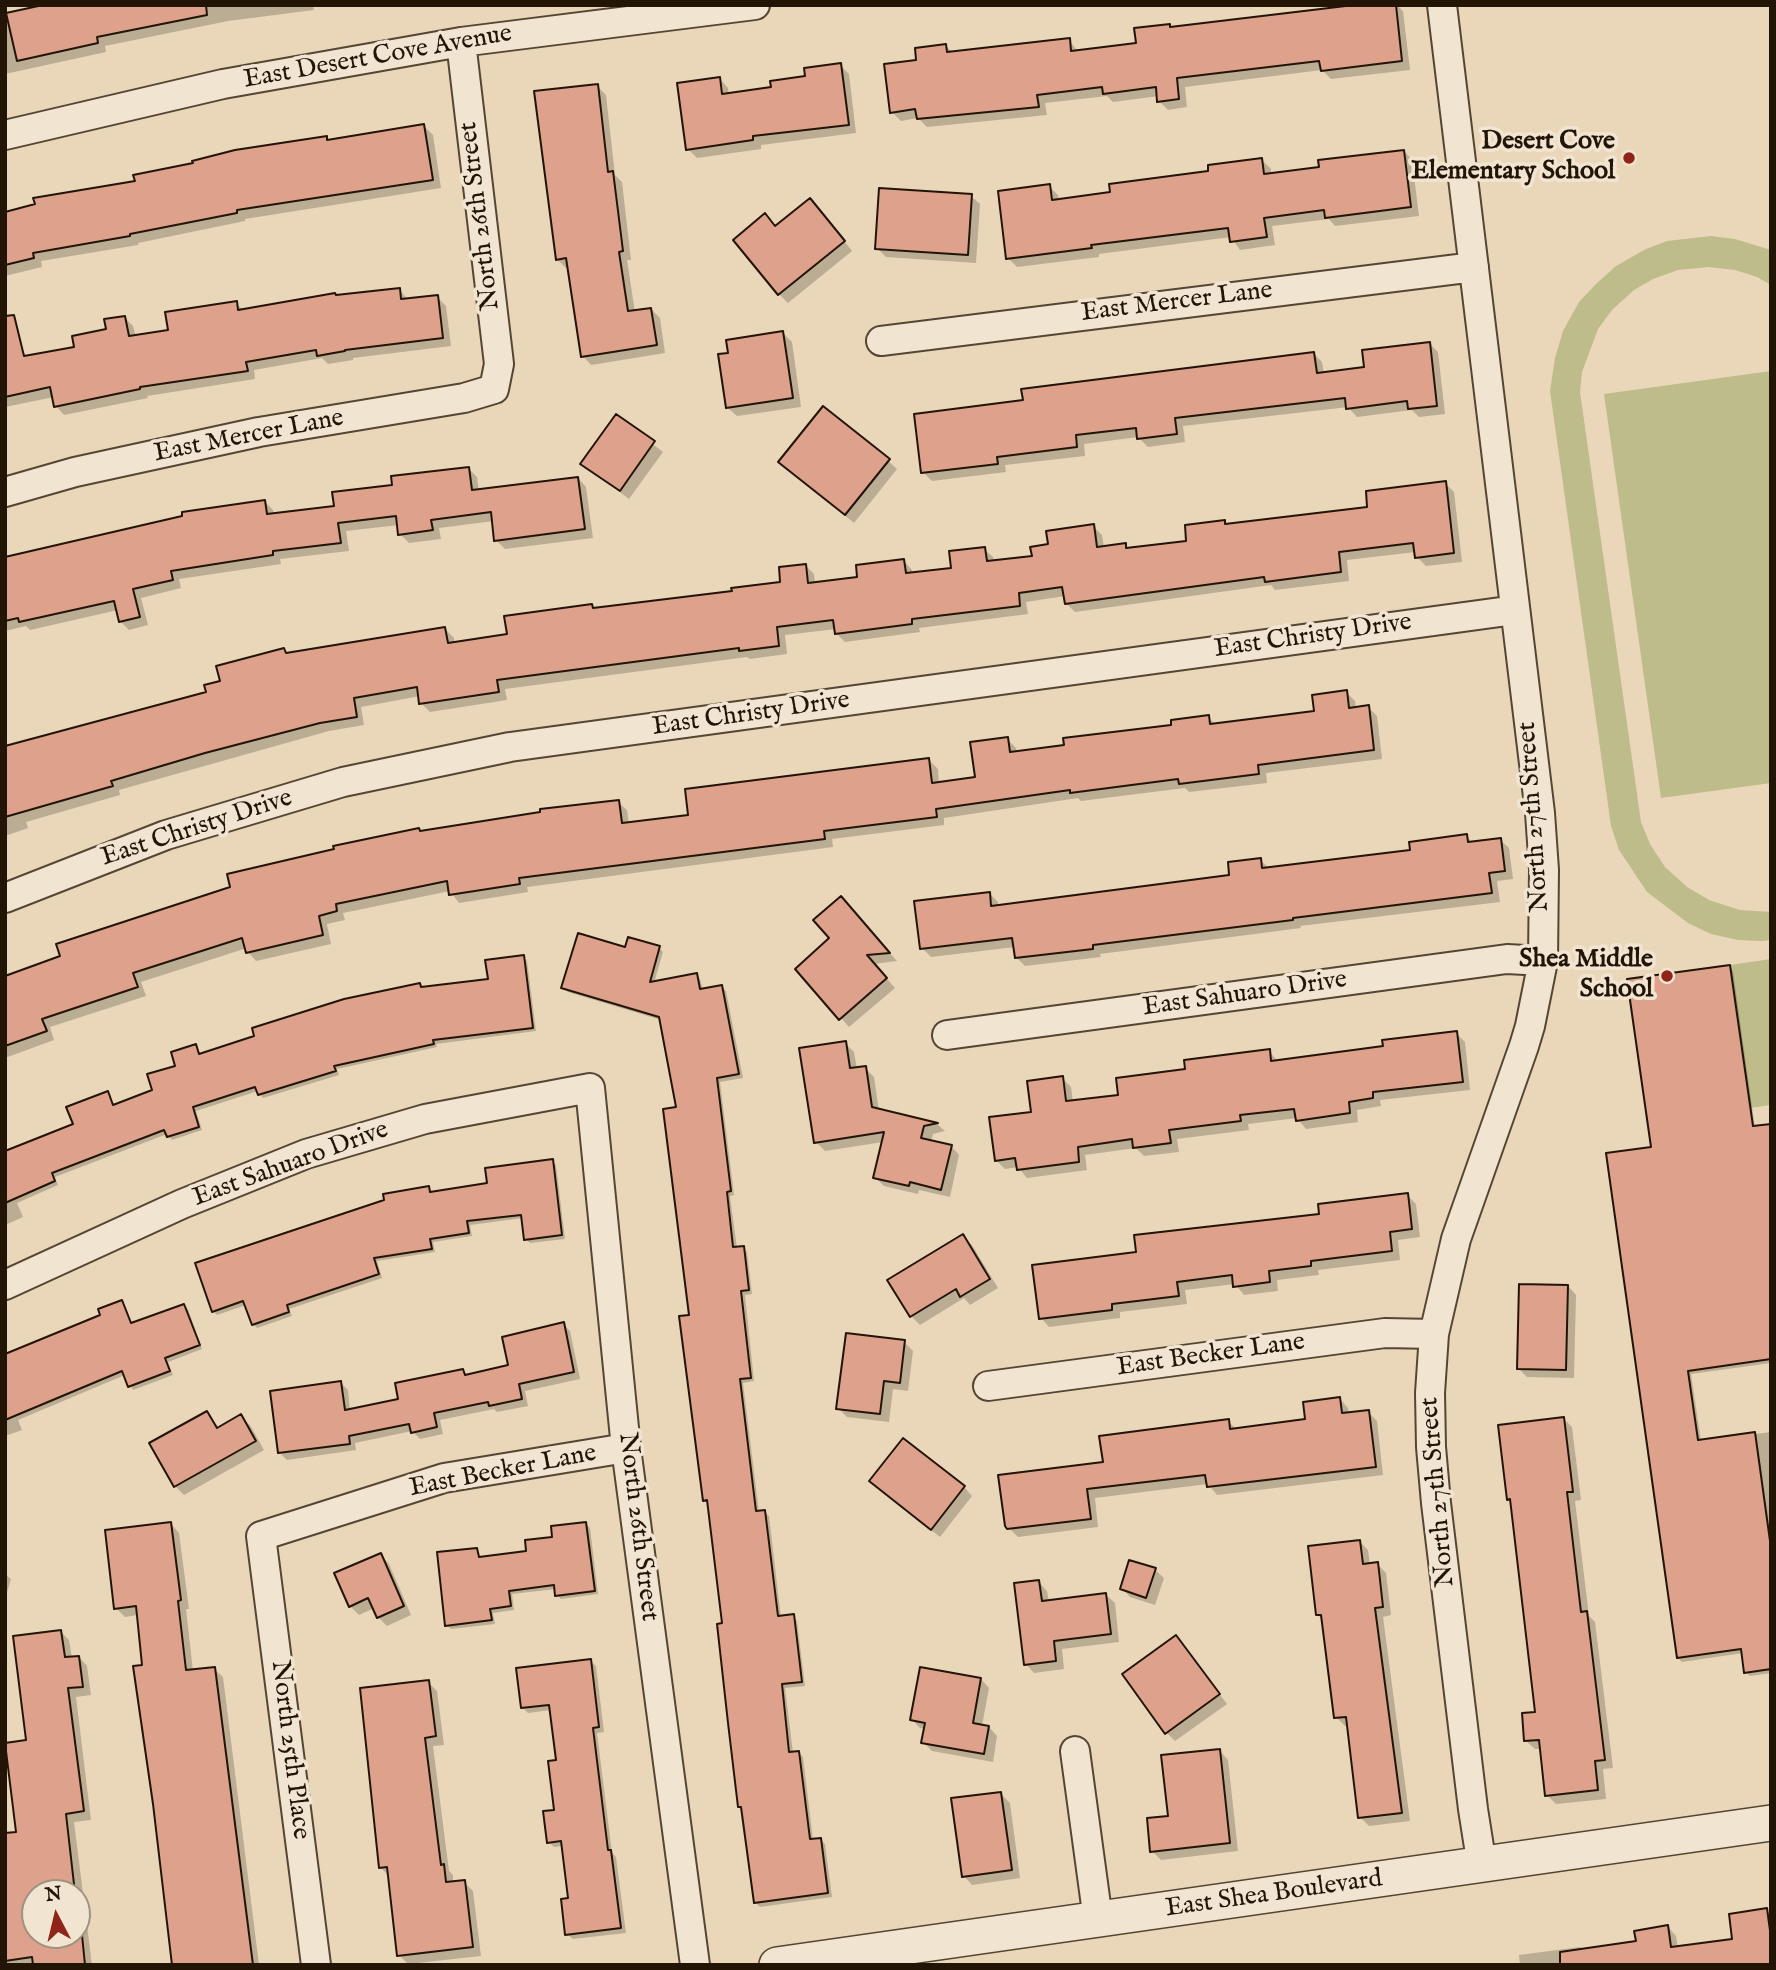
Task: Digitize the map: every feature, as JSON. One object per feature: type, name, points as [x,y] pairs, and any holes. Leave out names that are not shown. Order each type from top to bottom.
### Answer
[{"type":"street","name":"East Desert Cove Avenue","points":[[5,135],[223,85],[461,42],[755,5]]},
{"type":"street","name":"North 27th Street","points":[[1442,5],[1540,813],[1544,870],[1543,961],[1524,1046],[1455,1239],[1434,1334],[1430,1393],[1431,1447],[1482,1866]]},
{"type":"street","name":"North 26th Street","points":[[461,42],[499,364],[494,389]]},
{"type":"street","name":"East Mercer Lane","points":[[881,341],[1474,267]]},
{"type":"street","name":"East Mercer Lane","points":[[5,492],[75,472],[259,432],[464,398],[494,389]]},
{"type":"street","name":"East Christy Drive","points":[[5,898],[166,835],[343,782],[510,747],[1515,610]]},
{"type":"street","name":"East Sahuaro Drive","points":[[947,1035],[1507,959],[1543,961]]},
{"type":"street","name":"North 26th Street","points":[[590,1088],[626,1448],[695,1965]]},
{"type":"street","name":"East Sahuaro Drive","points":[[5,1285],[182,1204],[306,1154],[425,1119],[590,1088]]},
{"type":"street","name":"East Becker Lane","points":[[988,1386],[1385,1333],[1434,1334]]},
{"type":"street","name":"East Becker Lane","points":[[261,1536],[444,1478],[626,1448]]},
{"type":"street","name":"North 25th Place","points":[[261,1536],[316,1965]]},
{"type":"street","points":[[1075,1751],[1098,1920]]},
{"type":"street","name":"East Shea Boulevard","points":[[777,1965],[870,1958],[1098,1920],[1771,1824]]},
{"type":"shaded area","points":[[1711,236],[1735,239],[1771,250],[1771,285],[1735,270],[1709,267],[1678,270],[1653,279],[1634,290],[1612,310],[1598,329],[1582,372],[1580,392],[1641,822],[1650,844],[1665,867],[1687,887],[1709,900],[1740,910],[1771,912],[1771,940],[1762,941],[1738,940],[1711,934],[1688,923],[1647,892],[1619,850],[1611,826],[1550,391],[1555,358],[1563,331],[1579,302],[1596,284],[1616,266],[1646,249],[1667,241]]},
{"type":"shaded area","points":[[1771,371],[1771,783],[1661,798],[1604,394]]},
{"type":"shaded area","points":[[1771,959],[1771,1105],[1750,1108],[1730,965]]},
{"type":"building","points":[[43,5],[206,5],[207,15],[97,37],[98,43],[17,61],[6,13]]},
{"type":"building","points":[[1354,5],[1396,5],[1402,61],[1321,71],[1319,61],[1177,78],[1179,99],[1157,102],[1156,87],[1103,94],[1102,87],[1037,95],[1039,107],[917,119],[915,109],[890,113],[884,64],[916,60],[915,48],[946,44],[947,52],[1070,38],[1071,51],[1136,43],[1134,28],[1170,24],[1170,27]]},
{"type":"building","points":[[841,63],[849,125],[753,136],[753,140],[686,150],[677,83],[720,77],[722,94],[771,87],[770,81],[805,76],[804,68]]},
{"type":"building","points":[[598,84],[608,172],[613,171],[623,251],[619,252],[628,311],[651,308],[657,345],[581,357],[566,258],[556,260],[534,91]]},
{"type":"building","points":[[424,124],[433,180],[237,210],[237,213],[130,236],[33,253],[34,258],[5,265],[5,212],[35,204],[33,198],[135,181],[133,175],[193,163],[192,161],[235,150],[327,136],[327,140]]},
{"type":"building","points":[[1404,150],[1411,207],[1325,218],[1324,210],[1264,218],[1267,237],[1230,242],[1228,228],[1091,245],[1092,248],[1006,259],[998,191],[1050,184],[1052,200],[1110,192],[1109,184],[1208,171],[1208,165],[1262,158],[1264,174],[1319,167],[1318,160]]},
{"type":"building","points":[[879,188],[972,194],[968,255],[875,249]]},
{"type":"building","points":[[810,198],[845,241],[778,295],[733,240],[765,213],[775,226]]},
{"type":"building","points":[[400,288],[401,299],[438,295],[443,338],[317,356],[316,350],[246,362],[248,371],[140,387],[54,407],[50,387],[5,397],[5,316],[14,315],[24,356],[74,347],[72,336],[106,329],[104,319],[125,316],[129,336],[168,330],[165,312],[237,301],[238,310],[335,293]]},
{"type":"building","points":[[783,331],[793,398],[726,408],[718,354],[728,353],[726,340]]},
{"type":"building","points":[[1430,342],[1437,406],[1408,409],[1407,401],[1346,409],[1345,398],[1175,418],[1177,434],[1137,439],[1136,428],[1076,435],[1077,447],[997,457],[998,464],[921,473],[914,414],[1023,400],[1021,389],[1314,352],[1317,373],[1364,367],[1362,350]]},
{"type":"building","points":[[823,406],[890,459],[845,515],[778,462]]},
{"type":"building","points":[[616,414],[655,441],[620,491],[580,464]]},
{"type":"building","points":[[469,467],[472,490],[578,477],[585,529],[494,541],[491,512],[431,520],[433,530],[398,535],[396,516],[338,523],[341,543],[273,551],[273,555],[171,571],[173,580],[133,589],[140,617],[119,622],[114,601],[19,622],[18,618],[5,621],[5,557],[182,516],[182,512],[265,500],[267,514],[334,506],[332,492],[392,485],[391,476]]},
{"type":"building","points":[[1446,481],[1454,553],[1415,558],[1413,543],[1339,552],[1341,572],[1265,582],[1264,577],[1065,604],[1062,587],[1019,593],[1020,606],[912,619],[912,624],[835,634],[833,620],[777,627],[779,646],[739,651],[739,648],[497,680],[499,692],[419,704],[417,687],[354,698],[357,717],[320,723],[205,753],[111,781],[113,786],[5,817],[5,746],[206,692],[204,685],[220,681],[216,666],[284,648],[286,653],[445,627],[448,643],[507,634],[504,616],[592,604],[593,608],[732,591],[731,588],[780,582],[779,567],[806,564],[808,583],[857,577],[856,565],[904,559],[906,573],[951,568],[949,551],[985,547],[987,561],[1032,556],[1030,547],[1048,544],[1046,531],[1094,524],[1097,547],[1126,543],[1126,548],[1186,541],[1185,525],[1225,520],[1225,524],[1367,507],[1366,491]]},
{"type":"building","points":[[1347,690],[1349,708],[1369,705],[1374,750],[1258,765],[1259,774],[1179,784],[1178,779],[1070,793],[1070,790],[936,809],[937,817],[824,831],[825,839],[519,878],[520,884],[449,895],[447,881],[336,904],[337,911],[319,916],[323,935],[246,953],[242,938],[133,973],[138,987],[42,1019],[47,1031],[5,1046],[5,976],[60,956],[56,944],[230,887],[227,874],[334,849],[333,846],[419,828],[420,831],[540,812],[540,809],[619,800],[622,823],[688,815],[685,789],[929,758],[932,783],[975,777],[970,742],[1008,737],[1010,752],[1064,745],[1063,738],[1171,725],[1171,720],[1209,715],[1210,724],[1314,711],[1312,695]]},
{"type":"building","points":[[1467,834],[1468,842],[1501,838],[1505,871],[1489,873],[1492,893],[1093,945],[1093,949],[1015,958],[1012,938],[920,949],[914,901],[990,892],[991,906],[1229,875],[1228,862],[1261,858],[1262,868],[1410,850],[1409,842]]},
{"type":"building","points":[[841,896],[890,953],[867,955],[887,978],[839,1020],[795,969],[829,938],[813,920]]},
{"type":"building","points":[[578,933],[625,947],[628,937],[660,946],[650,982],[697,973],[700,989],[722,985],[739,1074],[717,1078],[731,1191],[727,1192],[733,1247],[744,1246],[749,1290],[741,1291],[751,1378],[740,1379],[756,1511],[765,1510],[778,1616],[794,1614],[802,1682],[782,1684],[789,1752],[799,1751],[810,1839],[821,1838],[828,1893],[754,1903],[741,1807],[738,1807],[728,1723],[717,1624],[722,1623],[707,1500],[703,1501],[679,1316],[689,1315],[663,1109],[676,1107],[659,1017],[561,988]]},
{"type":"building","points":[[524,955],[533,1028],[433,1040],[434,1044],[334,1066],[336,1071],[258,1095],[255,1087],[193,1107],[199,1127],[167,1137],[164,1130],[52,1173],[55,1181],[5,1203],[5,1151],[73,1124],[66,1107],[108,1091],[113,1105],[152,1090],[147,1074],[175,1066],[171,1052],[196,1044],[199,1054],[254,1036],[252,1028],[344,999],[420,983],[421,987],[488,979],[485,960]]},
{"type":"building","points":[[1730,965],[1753,1126],[1771,1124],[1771,1359],[1688,1371],[1698,1440],[1755,1432],[1771,1548],[1771,1669],[1744,1673],[1741,1649],[1677,1658],[1606,1153],[1651,1147],[1627,979]]},
{"type":"building","points":[[1457,1031],[1463,1082],[1373,1092],[1373,1098],[1349,1102],[1350,1113],[1296,1121],[1294,1109],[1240,1115],[1241,1121],[1169,1130],[1171,1143],[1133,1148],[1132,1139],[1078,1147],[1079,1162],[1017,1170],[1015,1158],[995,1161],[989,1117],[1031,1112],[1027,1081],[1063,1076],[1066,1101],[1118,1095],[1116,1078],[1185,1069],[1184,1060],[1270,1049],[1271,1061],[1383,1046],[1382,1040]]},
{"type":"building","points":[[846,1041],[850,1068],[866,1066],[872,1107],[938,1123],[924,1126],[921,1138],[952,1145],[941,1190],[910,1182],[909,1186],[873,1178],[884,1132],[814,1143],[799,1048]]},
{"type":"building","points":[[553,1159],[562,1235],[524,1240],[521,1215],[467,1221],[469,1233],[430,1239],[432,1249],[374,1258],[379,1274],[287,1305],[289,1312],[252,1325],[243,1301],[212,1312],[195,1263],[384,1200],[383,1194],[429,1186],[430,1192],[487,1183],[485,1168]]},
{"type":"building","points":[[1408,1193],[1412,1229],[1390,1232],[1392,1251],[1311,1261],[1311,1266],[1269,1271],[1270,1282],[1233,1287],[1232,1275],[1177,1282],[1179,1296],[1112,1304],[1112,1310],[1039,1319],[1032,1265],[1136,1252],[1134,1235],[1319,1214],[1318,1204]]},
{"type":"building","points":[[963,1234],[990,1279],[960,1297],[956,1289],[910,1317],[887,1280]]},
{"type":"building","points":[[1519,1284],[1568,1285],[1566,1370],[1517,1369]]},
{"type":"building","points":[[122,1300],[131,1323],[184,1304],[200,1345],[165,1358],[170,1371],[128,1387],[122,1371],[5,1420],[5,1354],[100,1315],[98,1309]]},
{"type":"building","points":[[564,1322],[574,1372],[519,1384],[522,1399],[489,1406],[488,1402],[434,1413],[437,1427],[411,1433],[409,1424],[349,1436],[350,1444],[278,1453],[270,1391],[341,1381],[345,1410],[398,1399],[395,1383],[463,1369],[465,1375],[508,1365],[502,1337]]},
{"type":"building","points":[[846,1333],[905,1340],[900,1383],[884,1381],[880,1414],[836,1409]]},
{"type":"building","points":[[1340,1397],[1342,1413],[1369,1410],[1376,1467],[1207,1487],[1205,1475],[1087,1489],[1091,1519],[1007,1529],[1005,1526],[998,1475],[1103,1462],[1099,1436],[1229,1419],[1230,1429],[1305,1419],[1303,1402]]},
{"type":"building","points":[[207,1411],[217,1428],[241,1414],[256,1441],[174,1487],[149,1443]]},
{"type":"building","points":[[1564,1417],[1573,1492],[1567,1492],[1581,1612],[1587,1611],[1605,1760],[1595,1761],[1598,1790],[1545,1796],[1539,1740],[1524,1741],[1522,1713],[1535,1712],[1510,1499],[1507,1500],[1498,1425]]},
{"type":"building","points":[[903,1438],[965,1486],[931,1530],[869,1481]]},
{"type":"building","points":[[171,1522],[186,1670],[215,1667],[253,1965],[172,1965],[133,1666],[142,1665],[136,1606],[114,1609],[105,1530]]},
{"type":"building","points":[[586,1522],[595,1591],[555,1596],[554,1585],[509,1591],[511,1606],[490,1609],[492,1620],[445,1626],[437,1552],[477,1548],[479,1557],[526,1551],[525,1540],[552,1537],[551,1526]]},
{"type":"building","points":[[1360,1540],[1363,1564],[1378,1562],[1383,1607],[1375,1608],[1402,1813],[1358,1818],[1346,1717],[1334,1718],[1321,1615],[1316,1615],[1308,1546]]},
{"type":"building","points":[[381,1553],[404,1606],[377,1618],[368,1598],[349,1607],[334,1573]]},
{"type":"building","points":[[1129,1560],[1156,1568],[1146,1598],[1120,1589]]},
{"type":"building","points":[[1039,1580],[1042,1601],[1106,1593],[1111,1634],[1054,1641],[1056,1661],[1024,1665],[1014,1583]]},
{"type":"building","points":[[61,1630],[65,1657],[79,1656],[83,1687],[68,1688],[84,1811],[66,1814],[73,1879],[21,1879],[21,1949],[83,1949],[85,1965],[33,1965],[32,1957],[5,1961],[5,1833],[16,1832],[5,1743],[26,1740],[13,1636]]},
{"type":"building","points":[[1176,1635],[1220,1694],[1165,1734],[1122,1674]]},
{"type":"building","points":[[591,1659],[599,1727],[593,1728],[621,1928],[565,1935],[561,1899],[568,1898],[561,1841],[547,1843],[543,1811],[554,1810],[548,1761],[556,1760],[549,1705],[521,1708],[516,1668]]},
{"type":"building","points":[[920,1667],[981,1678],[973,1723],[989,1726],[984,1754],[921,1743],[925,1723],[910,1720]]},
{"type":"building","points":[[429,1680],[436,1736],[425,1738],[441,1865],[444,1864],[446,1882],[465,1880],[473,1947],[397,1956],[387,1867],[379,1868],[360,1688]]},
{"type":"building","points":[[1220,1749],[1230,1843],[1150,1852],[1147,1818],[1168,1816],[1161,1755]]},
{"type":"building","points":[[1001,1792],[1012,1870],[962,1877],[951,1798]]},
{"type":"building","points":[[1767,1908],[1771,1965],[1560,1965],[1560,1952],[1636,1941],[1634,1931],[1668,1925],[1671,1947],[1732,1939],[1729,1914]]},
{"type":"place","name":"Desert Cove Elementary School","points":[[1629,158]]},
{"type":"place","name":"Shea Middle School","points":[[1667,976]]}]
